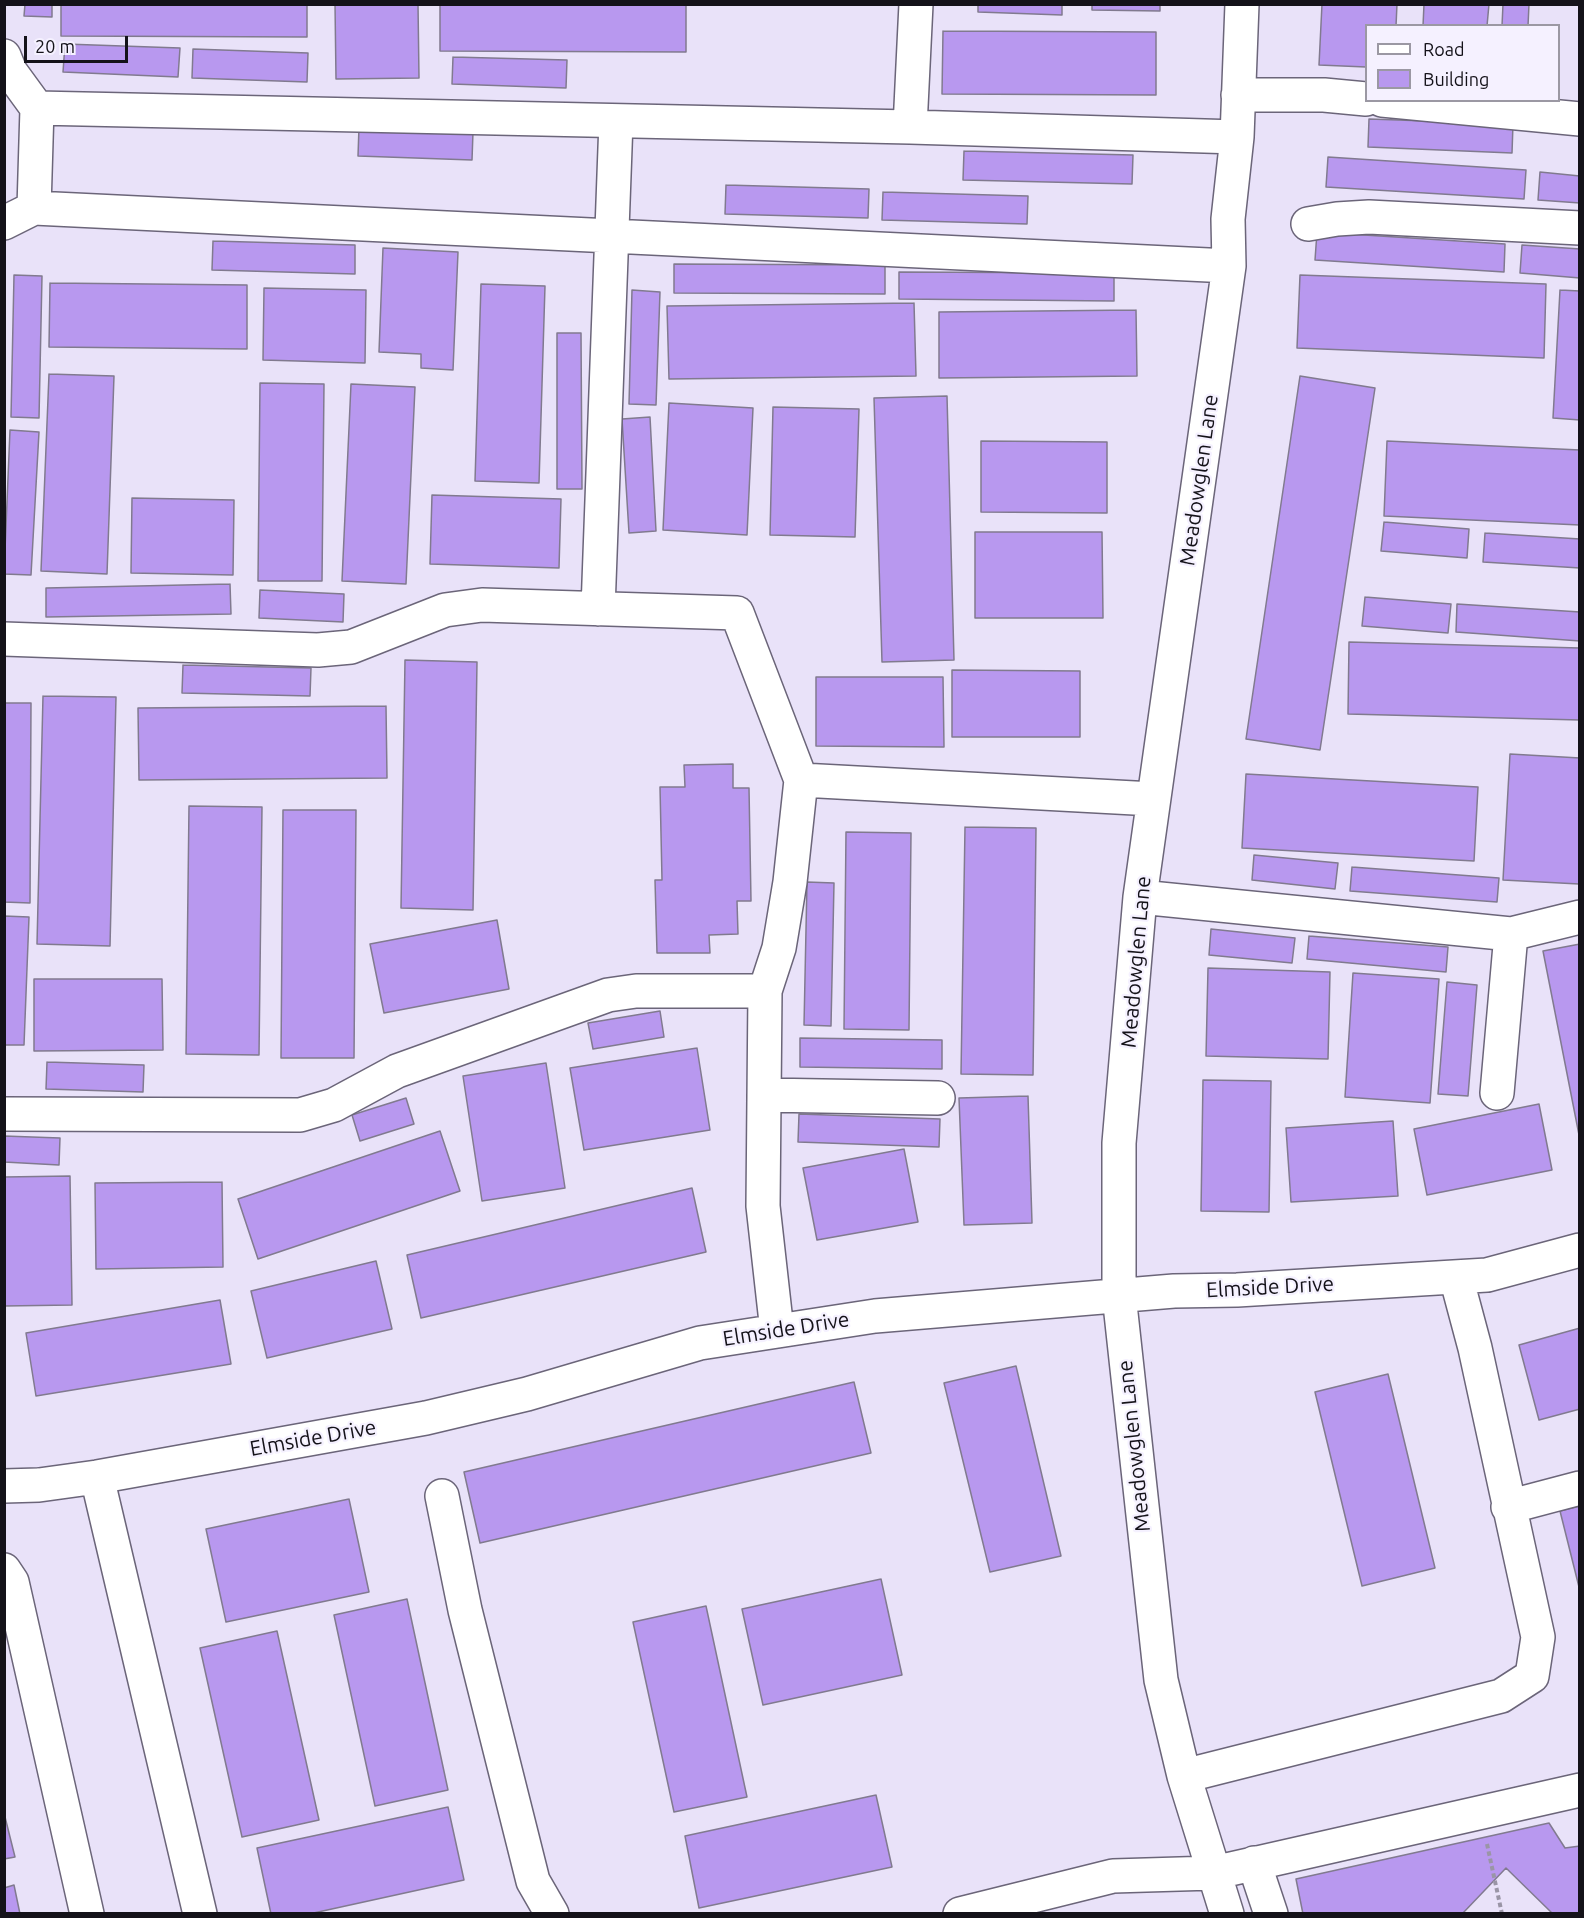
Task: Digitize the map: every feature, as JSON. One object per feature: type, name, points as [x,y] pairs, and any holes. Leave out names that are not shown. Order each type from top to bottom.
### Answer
[{"type":"street","points":[[910,127],[916,4]]},
{"type":"street","name":"Meadowglen Lane","points":[[1227,1914],[1184,1776],[1161,1680],[1119,1295],[1119,1143],[1140,897],[1229,266],[1228,219],[1237,137],[1242,4]]},
{"type":"street","points":[[4,56],[9,71],[38,108],[34,208]]},
{"type":"street","points":[[1238,95],[1324,95],[1365,99]]},
{"type":"street","points":[[1404,102],[1580,118]]},
{"type":"street","points":[[38,108],[910,127],[1237,137]]},
{"type":"street","points":[[598,609],[616,121]]},
{"type":"street","points":[[4,223],[34,208],[1229,266]]},
{"type":"street","points":[[1308,224],[1369,217],[1580,228]]},
{"type":"street","points":[[4,639],[318,650],[351,647],[445,610],[482,605],[736,613],[801,780],[779,948],[765,991],[763,1206],[777,1331]]},
{"type":"street","points":[[801,780],[1153,799]]},
{"type":"street","points":[[1140,897],[1511,934],[1580,918]]},
{"type":"street","points":[[1497,1093],[1511,934]]},
{"type":"street","points":[[4,1114],[300,1115],[334,1105],[397,1071],[608,995],[636,991],[765,991]]},
{"type":"street","points":[[764,1095],[938,1098]]},
{"type":"street","name":"Elmside Drive","points":[[4,1486],[39,1485],[97,1477],[426,1418],[527,1394],[700,1343],[875,1316],[1119,1295],[1487,1275],[1580,1250]]},
{"type":"street","points":[[1184,1776],[1501,1696],[1532,1676],[1538,1637],[1475,1348],[1456,1277]]},
{"type":"street","points":[[97,1477],[200,1914]]},
{"type":"street","points":[[1508,1507],[1580,1488]]},
{"type":"street","points":[[442,1496],[465,1610],[533,1881],[552,1914]]},
{"type":"street","points":[[4,1570],[12,1582],[87,1914]]},
{"type":"street","points":[[960,1914],[1113,1876],[1213,1873],[1580,1790]]},
{"type":"street","points":[[1254,1863],[1272,1914]]},
{"type":"path","points":[[1481,1812],[1502,1914]]},
{"type":"building","points":[[25,4],[52,4],[52,17],[24,16]]},
{"type":"building","points":[[61,4],[307,4],[307,37],[61,36]]},
{"type":"building","points":[[335,4],[418,4],[419,78],[336,79]]},
{"type":"building","points":[[440,4],[686,4],[686,52],[440,51]]},
{"type":"building","points":[[978,4],[1062,4],[1062,15],[978,12]]},
{"type":"building","points":[[1092,4],[1160,4],[1160,11],[1092,10]]},
{"type":"building","points":[[1322,4],[1397,4],[1396,24],[1365,24],[1365,67],[1319,65]]},
{"type":"building","points":[[1424,4],[1489,4],[1487,24],[1423,24]]},
{"type":"building","points":[[1503,4],[1529,4],[1528,24],[1502,24]]},
{"type":"building","points":[[943,31],[1156,32],[1156,95],[942,94]]},
{"type":"building","points":[[65,44],[180,48],[178,77],[63,72]]},
{"type":"building","points":[[193,49],[308,53],[307,82],[192,78]]},
{"type":"building","points":[[453,57],[567,60],[566,88],[452,84]]},
{"type":"building","points":[[1369,119],[1513,124],[1512,153],[1368,147]]},
{"type":"building","points":[[359,127],[473,132],[472,160],[358,156]]},
{"type":"building","points":[[964,151],[1133,155],[1132,184],[963,180]]},
{"type":"building","points":[[1328,157],[1526,170],[1524,199],[1326,187]]},
{"type":"building","points":[[1540,172],[1580,176],[1580,203],[1538,200]]},
{"type":"building","points":[[726,185],[869,189],[868,218],[725,214]]},
{"type":"building","points":[[883,192],[1028,196],[1027,224],[882,220]]},
{"type":"building","points":[[1317,232],[1505,244],[1504,272],[1315,260]]},
{"type":"building","points":[[213,241],[355,245],[355,274],[212,270]]},
{"type":"building","points":[[1522,245],[1580,249],[1580,278],[1520,273]]},
{"type":"building","points":[[383,248],[458,252],[453,370],[421,368],[421,354],[379,352]]},
{"type":"building","points":[[674,264],[885,265],[885,294],[674,293]]},
{"type":"building","points":[[899,272],[1114,273],[1114,301],[899,299]]},
{"type":"building","points":[[14,275],[42,276],[39,418],[11,417]]},
{"type":"building","points":[[1300,275],[1546,284],[1544,358],[1297,348]]},
{"type":"building","points":[[50,283],[247,285],[247,349],[49,347]]},
{"type":"building","points":[[481,284],[545,286],[539,483],[475,481]]},
{"type":"building","points":[[264,288],[366,290],[365,363],[263,360]]},
{"type":"building","points":[[632,290],[660,292],[656,405],[629,404]]},
{"type":"building","points":[[1560,290],[1580,291],[1580,420],[1553,418]]},
{"type":"building","points":[[914,303],[916,376],[669,379],[667,306]]},
{"type":"building","points":[[1136,310],[1137,376],[939,378],[939,312]]},
{"type":"building","points":[[557,333],[581,333],[582,489],[557,489]]},
{"type":"building","points":[[49,374],[114,376],[107,574],[41,571]]},
{"type":"building","points":[[1300,376],[1375,388],[1320,750],[1246,739]]},
{"type":"building","points":[[260,383],[324,384],[322,581],[258,581]]},
{"type":"building","points":[[351,384],[415,387],[406,584],[342,581]]},
{"type":"building","points":[[947,396],[954,660],[882,662],[874,398]]},
{"type":"building","points":[[669,403],[753,408],[747,535],[663,530]]},
{"type":"building","points":[[773,407],[859,409],[855,537],[770,535]]},
{"type":"building","points":[[650,417],[656,531],[629,533],[622,419]]},
{"type":"building","points":[[10,430],[39,432],[31,575],[4,574]]},
{"type":"building","points":[[981,441],[1107,442],[1107,513],[981,512]]},
{"type":"building","points":[[1387,441],[1580,450],[1580,525],[1384,516]]},
{"type":"building","points":[[432,495],[561,499],[559,568],[430,564]]},
{"type":"building","points":[[132,498],[234,500],[233,575],[131,573]]},
{"type":"building","points":[[1384,522],[1469,529],[1467,558],[1381,551]]},
{"type":"building","points":[[975,532],[1102,532],[1103,618],[975,618]]},
{"type":"building","points":[[1485,533],[1580,539],[1580,568],[1483,562]]},
{"type":"building","points":[[230,584],[231,614],[46,617],[46,588]]},
{"type":"building","points":[[260,590],[344,594],[343,622],[259,618]]},
{"type":"building","points":[[1365,597],[1451,604],[1448,633],[1362,626]]},
{"type":"building","points":[[1457,604],[1580,612],[1580,641],[1456,632]]},
{"type":"building","points":[[1349,642],[1580,648],[1580,720],[1348,714]]},
{"type":"building","points":[[405,660],[477,662],[473,910],[401,908]]},
{"type":"building","points":[[183,665],[311,668],[310,696],[182,693]]},
{"type":"building","points":[[952,670],[1080,671],[1080,737],[952,737]]},
{"type":"building","points":[[816,677],[943,677],[944,747],[816,746]]},
{"type":"building","points":[[43,696],[116,697],[110,946],[37,944]]},
{"type":"building","points":[[4,703],[31,703],[30,903],[4,902]]},
{"type":"building","points":[[386,706],[387,778],[139,780],[138,708]]},
{"type":"building","points":[[1510,754],[1580,758],[1579,884],[1503,880]]},
{"type":"building","points":[[733,764],[733,788],[749,788],[751,901],[737,901],[738,934],[709,935],[710,953],[657,953],[655,880],[662,880],[660,787],[685,787],[684,765]]},
{"type":"building","points":[[1246,774],[1478,787],[1474,861],[1242,848]]},
{"type":"building","points":[[189,806],[262,807],[259,1055],[186,1054]]},
{"type":"building","points":[[283,810],[356,810],[354,1058],[281,1058]]},
{"type":"building","points":[[965,827],[1036,828],[1033,1075],[961,1074]]},
{"type":"building","points":[[846,832],[911,833],[909,1030],[844,1029]]},
{"type":"building","points":[[1254,855],[1338,863],[1335,889],[1252,880]]},
{"type":"building","points":[[1352,867],[1499,878],[1497,902],[1350,891]]},
{"type":"building","points":[[807,882],[834,883],[831,1026],[804,1025]]},
{"type":"building","points":[[4,916],[29,917],[24,1045],[4,1045]]},
{"type":"building","points":[[497,920],[509,989],[384,1013],[370,944]]},
{"type":"building","points":[[1211,929],[1295,938],[1292,963],[1209,955]]},
{"type":"building","points":[[1309,936],[1448,947],[1446,972],[1307,959]]},
{"type":"building","points":[[1580,944],[1580,1140],[1543,951]]},
{"type":"building","points":[[1208,968],[1330,972],[1328,1059],[1206,1056]]},
{"type":"building","points":[[1353,973],[1439,979],[1430,1103],[1345,1097]]},
{"type":"building","points":[[34,979],[162,979],[163,1050],[34,1051]]},
{"type":"building","points":[[1447,982],[1477,985],[1468,1096],[1438,1094]]},
{"type":"building","points":[[660,1011],[664,1037],[593,1049],[588,1023]]},
{"type":"building","points":[[800,1038],[942,1040],[942,1069],[800,1067]]},
{"type":"building","points":[[697,1048],[710,1130],[584,1150],[570,1068]]},
{"type":"building","points":[[47,1062],[144,1065],[143,1092],[46,1089]]},
{"type":"building","points":[[546,1063],[565,1188],[482,1201],[463,1076]]},
{"type":"building","points":[[1203,1080],[1271,1081],[1269,1212],[1201,1211]]},
{"type":"building","points":[[1028,1096],[1032,1223],[964,1225],[959,1098]]},
{"type":"building","points":[[406,1098],[414,1124],[360,1141],[352,1115]]},
{"type":"building","points":[[1539,1104],[1552,1170],[1427,1195],[1414,1129]]},
{"type":"building","points":[[799,1114],[940,1119],[939,1147],[798,1142]]},
{"type":"building","points":[[1393,1121],[1398,1196],[1291,1202],[1286,1128]]},
{"type":"building","points":[[440,1131],[460,1191],[258,1259],[238,1199]]},
{"type":"building","points":[[4,1136],[60,1138],[59,1165],[4,1162]]},
{"type":"building","points":[[904,1149],[918,1222],[817,1240],[803,1168]]},
{"type":"building","points":[[70,1176],[72,1305],[4,1306],[4,1177]]},
{"type":"building","points":[[222,1182],[223,1267],[96,1269],[95,1183]]},
{"type":"building","points":[[692,1188],[706,1252],[421,1318],[407,1255]]},
{"type":"building","points":[[376,1261],[392,1329],[267,1358],[251,1291]]},
{"type":"building","points":[[220,1300],[231,1364],[36,1396],[26,1333]]},
{"type":"building","points":[[1580,1328],[1580,1409],[1539,1420],[1519,1345]]},
{"type":"building","points":[[1016,1366],[1061,1556],[990,1572],[944,1383]]},
{"type":"building","points":[[1388,1374],[1435,1568],[1362,1586],[1315,1392]]},
{"type":"building","points":[[854,1382],[871,1453],[480,1543],[464,1472]]},
{"type":"building","points":[[349,1499],[369,1592],[226,1622],[206,1529]]},
{"type":"building","points":[[1580,1506],[1580,1591],[1560,1511]]},
{"type":"building","points":[[881,1579],[902,1675],[763,1705],[742,1609]]},
{"type":"building","points":[[407,1599],[448,1790],[375,1806],[334,1615]]},
{"type":"building","points":[[706,1606],[747,1797],[674,1812],[633,1622]]},
{"type":"building","points":[[277,1631],[319,1820],[242,1837],[200,1648]]},
{"type":"building","points":[[876,1795],[892,1867],[699,1908],[685,1836]]},
{"type":"building","points":[[448,1807],[464,1880],[309,1914],[271,1914],[257,1848]]},
{"type":"building","points":[[4,1813],[15,1857],[4,1859]]},
{"type":"building","points":[[1549,1823],[1565,1848],[1580,1846],[1580,1914],[1553,1914],[1506,1868],[1463,1913],[1303,1914],[1296,1879]]},
{"type":"building","points":[[14,1885],[20,1914],[4,1914],[4,1888]]}]
